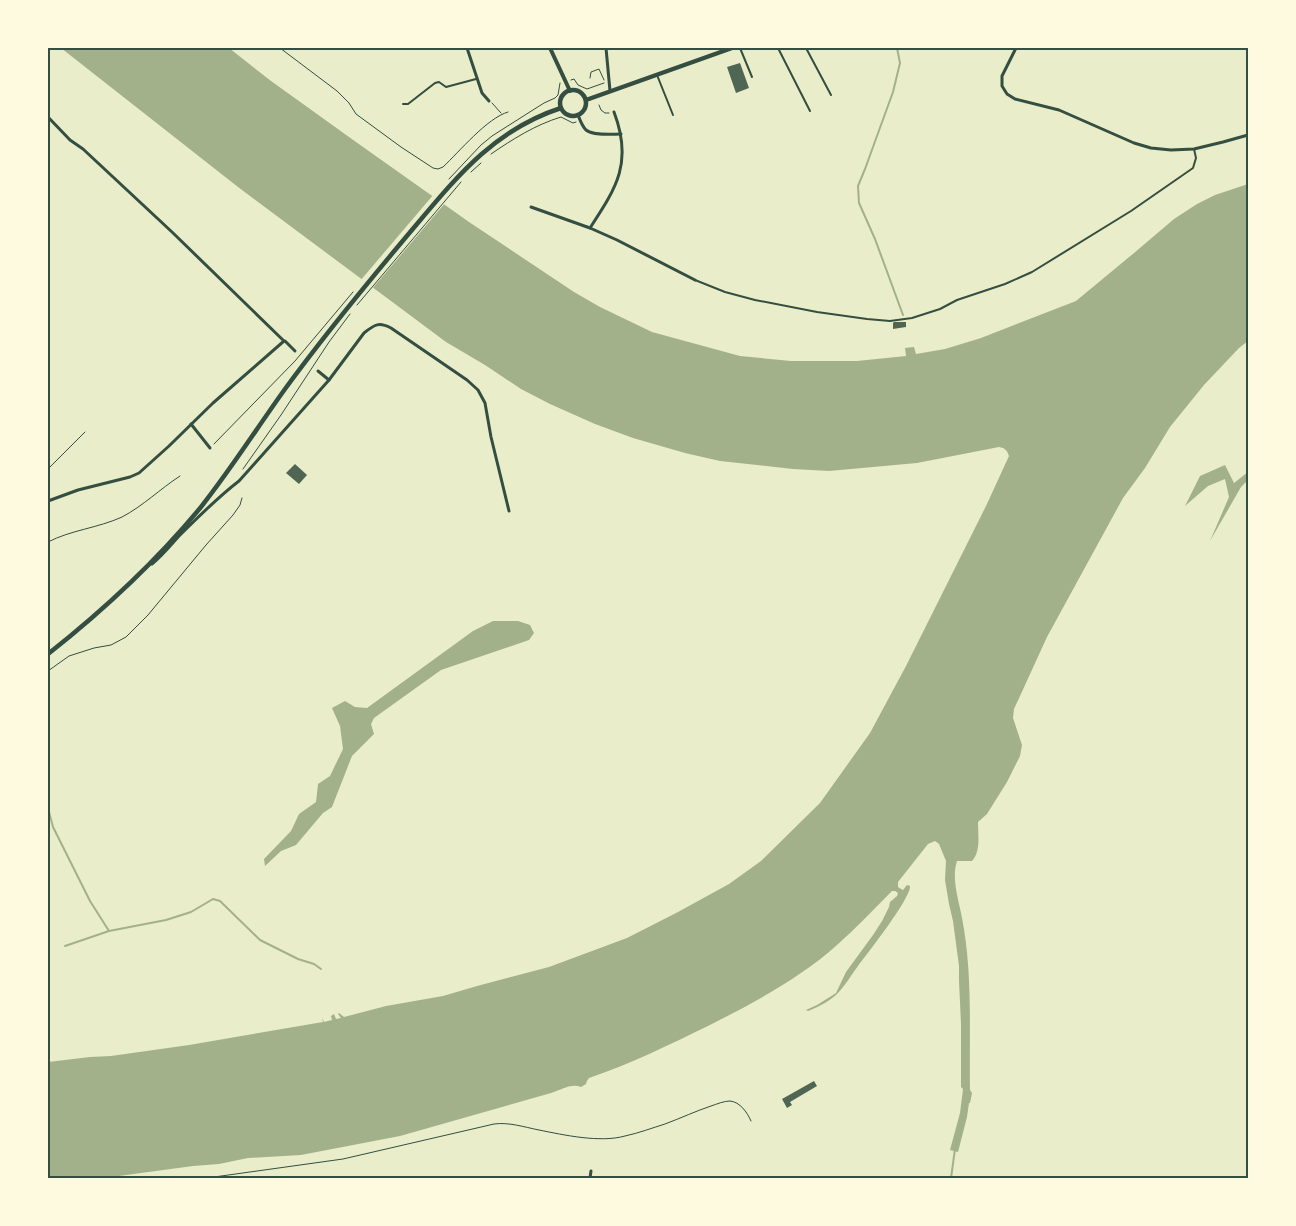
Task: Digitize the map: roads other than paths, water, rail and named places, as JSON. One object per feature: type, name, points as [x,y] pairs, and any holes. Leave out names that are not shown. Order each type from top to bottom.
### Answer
[{"type":"main road","points":[[588,99],[732,48]]},
{"type":"main road","points":[[570,91],[578,91],[588,99],[582,114],[574,116],[566,114],[561,108],[563,95],[570,91]]},
{"type":"main road","points":[[48,654],[86,624],[175,538],[216,488],[345,305],[456,174],[502,137],[538,117],[561,108]]},
{"type":"street","points":[[467,48],[482,93],[489,101]]},
{"type":"street","points":[[550,48],[570,91]]},
{"type":"street","points":[[606,48],[610,91]]},
{"type":"street","points":[[1016,48],[1002,76],[1002,86],[1007,94],[1015,99],[1059,110],[1151,148],[1171,150],[1194,149],[1248,135]]},
{"type":"street","points":[[590,228],[608,201],[618,175],[623,154],[621,134],[614,112]]},
{"type":"street","points":[[578,115],[586,130],[594,133],[621,134]]},
{"type":"street","points":[[48,117],[70,140],[83,149],[172,232],[295,351]]},
{"type":"street","points":[[531,208],[590,228],[695,280]]},
{"type":"street","points":[[147,567],[159,559],[186,529],[229,488],[239,481],[329,380],[364,333],[371,327],[379,324],[384,324],[391,328],[467,380],[478,390],[485,403],[491,437],[509,511]]},
{"type":"street","points":[[48,501],[78,490],[139,473],[284,341]]},
{"type":"street","points":[[318,371],[329,380]]},
{"type":"street","points":[[191,424],[210,448]]},
{"type":"street","points":[[590,1178],[591,1171]]},
{"type":"lane","points":[[740,48],[752,77]]},
{"type":"lane","points":[[778,48],[810,111]]},
{"type":"lane","points":[[806,48],[831,95]]},
{"type":"lane","points":[[656,74],[673,115]]},
{"type":"lane","points":[[404,104],[408,104],[435,83],[439,82],[446,87],[477,78]]},
{"type":"lane","points":[[695,280],[725,292],[755,300],[817,312],[890,321],[912,318],[940,309],[957,300],[1005,284],[1032,272],[1131,211],[1193,168],[1196,158],[1194,149]]},
{"type":"waterway","points":[[897,48],[900,63],[893,92],[858,186],[859,203],[875,239],[903,315]]},
{"type":"waterway","points":[[48,808],[53,827],[90,901],[109,931]]},
{"type":"waterway","points":[[65,946],[109,931],[166,920],[191,912],[213,899],[220,901],[260,940],[298,959],[314,964],[321,969]]},
{"type":"waterway","points":[[951,1178],[955,1149]]}]
